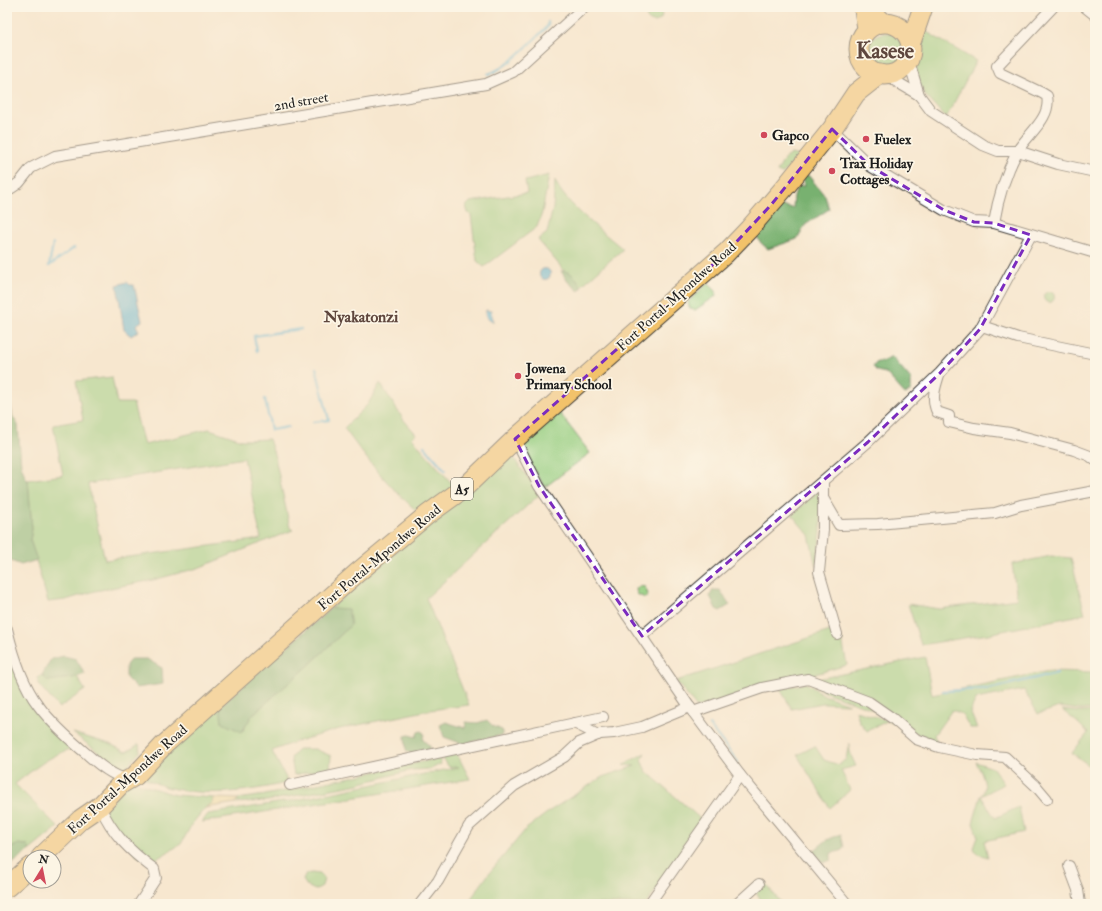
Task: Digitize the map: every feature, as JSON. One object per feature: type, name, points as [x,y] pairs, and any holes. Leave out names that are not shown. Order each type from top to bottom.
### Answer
[{"type":"highway","points":[[866,32],[872,27],[891,24],[922,8]]},
{"type":"highway","points":[[911,42],[922,8]]},
{"type":"highway","points":[[891,24],[905,31],[911,42],[912,52],[909,61]]},
{"type":"highway","name":"A5","points":[[860,57],[859,48],[861,39],[866,32]]},
{"type":"highway","points":[[860,57],[865,65],[872,71],[883,75]]},
{"type":"highway","name":"Fort Portal-Mpondwe Road","points":[[856,93],[860,57]]},
{"type":"highway","name":"A5","points":[[883,75],[895,73],[903,69],[909,61]]},
{"type":"highway","name":"Fort Portal-Mpondwe Road","points":[[49,849],[81,819],[100,806],[121,784],[130,779],[164,745],[357,573],[427,515],[463,489],[515,439],[726,253],[771,205],[832,129],[856,93],[883,75]]},
{"type":"highway","points":[[7,887],[22,874]]},
{"type":"main road","points":[[862,7],[866,32]]},
{"type":"main road","points":[[869,7],[891,24]]},
{"type":"street","name":"2nd street","points":[[7,191],[19,183],[31,168],[55,156],[486,84],[513,72],[584,7]]},
{"type":"street","points":[[994,223],[1001,188],[1018,151],[1038,125],[1047,107],[1047,96],[1000,73],[997,66],[1053,7]]},
{"type":"street","points":[[1085,7],[1095,15]]},
{"type":"street","points":[[909,61],[919,95],[931,111],[983,145],[998,151],[1018,151],[1058,164],[1095,172]]},
{"type":"street","points":[[883,75],[919,95]]},
{"type":"street","points":[[832,129],[870,166],[944,210],[974,222],[994,223],[1095,253]]},
{"type":"street","points":[[642,636],[873,438],[940,373],[982,326],[1031,235]]},
{"type":"street","points":[[982,326],[1018,338],[1095,354]]},
{"type":"street","points":[[940,373],[934,392],[934,406],[937,412],[949,416],[949,422],[974,428],[1010,433],[1074,450],[1090,456],[1095,460]]},
{"type":"street","points":[[515,439],[539,486],[692,710],[740,775],[847,904]]},
{"type":"street","points":[[823,481],[823,530],[819,572],[836,634]]},
{"type":"street","points":[[823,498],[839,525],[884,523],[995,513],[1022,505],[1095,491]]},
{"type":"street","points":[[7,629],[24,680],[37,705],[61,732],[96,762],[123,779],[130,779]]},
{"type":"street","points":[[420,904],[438,882],[469,826],[514,786],[564,757],[579,743],[598,735],[642,727],[762,688],[808,679],[869,702],[892,718],[916,739],[939,748],[977,755],[1005,757],[1036,786],[1047,799]]},
{"type":"street","points":[[290,785],[603,717]]},
{"type":"street","points":[[574,723],[598,735]]},
{"type":"street","points":[[649,904],[740,775]]},
{"type":"street","points":[[100,806],[108,824],[139,858],[154,869],[156,878],[139,904]]},
{"type":"street","points":[[1069,866],[1078,890],[1080,904]]},
{"type":"street","points":[[737,904],[759,884]]},
{"type":"highlighted area","points":[[832,129],[870,166],[944,210],[974,222],[994,223],[1031,235],[980,329],[940,373],[868,442],[642,636],[539,486],[515,439],[726,253],[771,205]]},
{"type":"green space","points":[[654,6],[661,11],[662,14],[657,21],[654,22],[647,17],[646,14],[651,7]]},
{"type":"green space","points":[[920,28],[976,61],[946,118],[925,95],[919,84],[916,70],[920,50]]},
{"type":"green space","points":[[889,33],[898,38],[902,44],[902,58],[898,64],[889,69],[881,69],[872,64],[868,58],[867,47],[872,38],[878,34]]},
{"type":"green space","points":[[791,154],[800,156],[782,174],[777,172],[785,158]]},
{"type":"green space","points":[[549,175],[542,213],[537,227],[484,267],[477,261],[471,215],[468,213],[466,206],[470,202],[527,193],[525,181]]},
{"type":"green space","points":[[808,175],[825,196],[829,209],[805,225],[797,239],[768,249],[761,243],[756,235],[766,226],[765,219],[776,205],[793,208],[797,186],[804,186],[802,176]]},
{"type":"green space","points":[[555,180],[559,189],[566,198],[595,226],[623,249],[579,288],[538,240],[547,233],[553,208]]},
{"type":"green space","points":[[561,271],[568,272],[574,276],[582,288],[579,291],[568,282]]},
{"type":"green space","points":[[708,283],[716,291],[716,296],[695,310],[690,309],[688,302]]},
{"type":"green space","points":[[1047,292],[1051,292],[1053,293],[1053,301],[1047,302],[1044,299],[1044,295]]},
{"type":"green space","points":[[892,357],[911,379],[911,391],[905,394],[886,373],[877,371],[873,367],[877,362],[883,362]]},
{"type":"green space","points":[[112,377],[117,403],[133,403],[144,445],[209,429],[242,440],[269,439],[275,457],[290,528],[293,530],[198,568],[153,580],[95,591],[66,600],[48,602],[30,540],[32,529],[28,480],[63,475],[53,425],[83,420],[76,381]],"holes":[[[244,458],[261,539],[105,560],[88,484]]]},
{"type":"green space","points":[[380,383],[403,419],[416,434],[412,438],[455,487],[418,512],[397,493],[378,472],[344,428],[368,404]]},
{"type":"green space","points":[[8,391],[13,417],[18,425],[21,465],[26,479],[28,480],[32,529],[30,540],[37,560],[21,565],[8,560],[7,550]]},
{"type":"green space","points":[[558,411],[590,453],[545,487],[527,460],[523,442]]},
{"type":"green space","points":[[512,456],[540,494],[426,598],[469,705],[430,710],[339,729],[295,742],[272,751],[286,778],[286,783],[241,791],[211,793],[166,787],[138,775],[220,706],[242,732],[252,715],[306,668],[351,625],[331,608],[432,520]]},
{"type":"green space","points":[[820,489],[821,532],[816,567],[809,535],[792,515]]},
{"type":"green space","points":[[1051,556],[1071,558],[1085,614],[988,634],[921,645],[908,604],[939,609],[1017,599],[1012,564]]},
{"type":"green space","points":[[639,586],[645,587],[648,594],[645,598],[637,594],[636,589]]},
{"type":"green space","points":[[713,590],[720,590],[730,605],[720,611],[716,609],[710,596]]},
{"type":"green space","points":[[331,608],[348,609],[351,625],[306,668],[252,715],[242,732],[222,723],[220,706]]},
{"type":"green space","points":[[833,630],[837,640],[842,639],[847,665],[697,708],[676,681]]},
{"type":"green space","points":[[7,646],[22,688],[37,710],[74,748],[57,754],[15,784],[58,827],[31,849],[29,849],[26,845],[19,844],[7,850]]},
{"type":"green space","points":[[64,656],[76,659],[85,674],[73,678],[48,681],[42,675],[51,659]]},
{"type":"green space","points":[[925,657],[932,695],[1049,671],[1095,672],[1095,709],[1081,710],[1060,707],[1038,714],[1024,690],[976,699],[970,711],[977,728],[970,728],[962,714],[952,710],[934,735],[938,745],[870,708],[825,692],[808,681]]},
{"type":"green space","points":[[131,659],[147,659],[162,668],[163,684],[136,688],[126,678],[126,665]]},
{"type":"green space","points":[[42,675],[48,681],[76,675],[85,690],[59,708],[40,686],[37,678]]},
{"type":"green space","points":[[806,683],[824,695],[849,704],[823,703],[792,709],[780,689]]},
{"type":"green space","points":[[1062,710],[1081,712],[1095,711],[1095,772],[1090,766],[1072,753],[1088,733]]},
{"type":"green space","points":[[856,711],[893,722],[887,721],[867,731],[859,721]]},
{"type":"green space","points":[[487,720],[493,726],[502,730],[502,735],[463,744],[444,737],[440,725],[446,722],[465,728],[466,722],[477,723]]},
{"type":"green space","points":[[421,731],[424,733],[423,740],[430,746],[430,749],[413,756],[406,750],[405,736],[409,735],[416,737],[418,732]]},
{"type":"green space","points":[[73,733],[110,744],[126,752],[139,744],[140,752],[123,771]]},
{"type":"green space","points":[[849,743],[849,751],[856,766],[841,770],[850,790],[830,808],[797,755],[815,746],[824,760],[839,765],[846,759]]},
{"type":"green space","points":[[298,749],[315,749],[331,756],[330,768],[294,775],[291,758]]},
{"type":"green space","points":[[645,753],[641,760],[646,771],[704,822],[646,904],[467,904],[490,872],[526,829],[551,810],[602,777],[635,766],[623,765]]},
{"type":"green space","points":[[457,754],[470,779],[202,822],[208,814],[296,800],[459,767],[449,767],[442,757]]},
{"type":"green space","points":[[436,759],[440,760],[441,764],[431,769],[412,770],[354,785],[267,801],[235,803],[238,799],[265,795]]},
{"type":"green space","points":[[976,762],[993,768],[1004,784],[981,796],[985,788],[982,774]]},
{"type":"green space","points":[[130,781],[175,795],[214,798],[214,803],[205,808],[192,824],[181,844],[153,861],[137,856],[101,814]]},
{"type":"green space","points":[[981,796],[995,818],[1019,807],[1024,832],[984,841],[988,857],[977,854],[974,848],[978,837],[973,823]]},
{"type":"green space","points":[[841,834],[844,847],[841,851],[831,853],[831,860],[823,863],[812,852],[827,840]]},
{"type":"green space","points":[[19,844],[27,845],[29,849],[22,849],[22,856],[7,868],[7,850]]},
{"type":"green space","points":[[306,874],[320,874],[324,879],[322,886],[315,890],[307,886],[303,880]]},
{"type":"green space","points":[[764,882],[782,904],[764,904],[755,891]]},
{"type":"sand","points":[[214,798],[238,799],[235,803],[205,808],[213,803]]},
{"type":"water","points":[[543,269],[547,269],[549,270],[549,278],[543,279],[540,276],[540,272]]},
{"type":"water","points":[[127,282],[130,285],[134,285],[142,321],[136,325],[139,331],[131,336],[124,330],[117,285]]},
{"type":"water","points":[[486,310],[491,311],[493,322],[487,319],[485,313]]},
{"type":"waterway","points":[[488,74],[496,71],[512,60],[548,26],[548,22]]},
{"type":"waterway","points":[[53,244],[49,266],[74,248]]},
{"type":"waterway","points":[[257,351],[254,336],[301,329]]},
{"type":"waterway","points":[[313,422],[329,420],[316,368]]},
{"type":"waterway","points":[[265,399],[271,430],[288,427]]},
{"type":"waterway","points":[[424,446],[445,470]]},
{"type":"waterway","points":[[943,691],[989,689],[1057,673]]},
{"type":"waterway","points":[[709,725],[738,762]]},
{"type":"place","name":"Gapco","points":[[764,135]]},
{"type":"place","name":"Fuelex","points":[[866,139]]},
{"type":"place","name":"Trax Holiday Cottages","points":[[832,171]]},
{"type":"place","name":"Jowena Primary School","points":[[518,376]]},
{"type":"district","name":"Kasese","points":[[885,50]]},
{"type":"district","name":"Nyakatonzi","points":[[361,316]]}]
